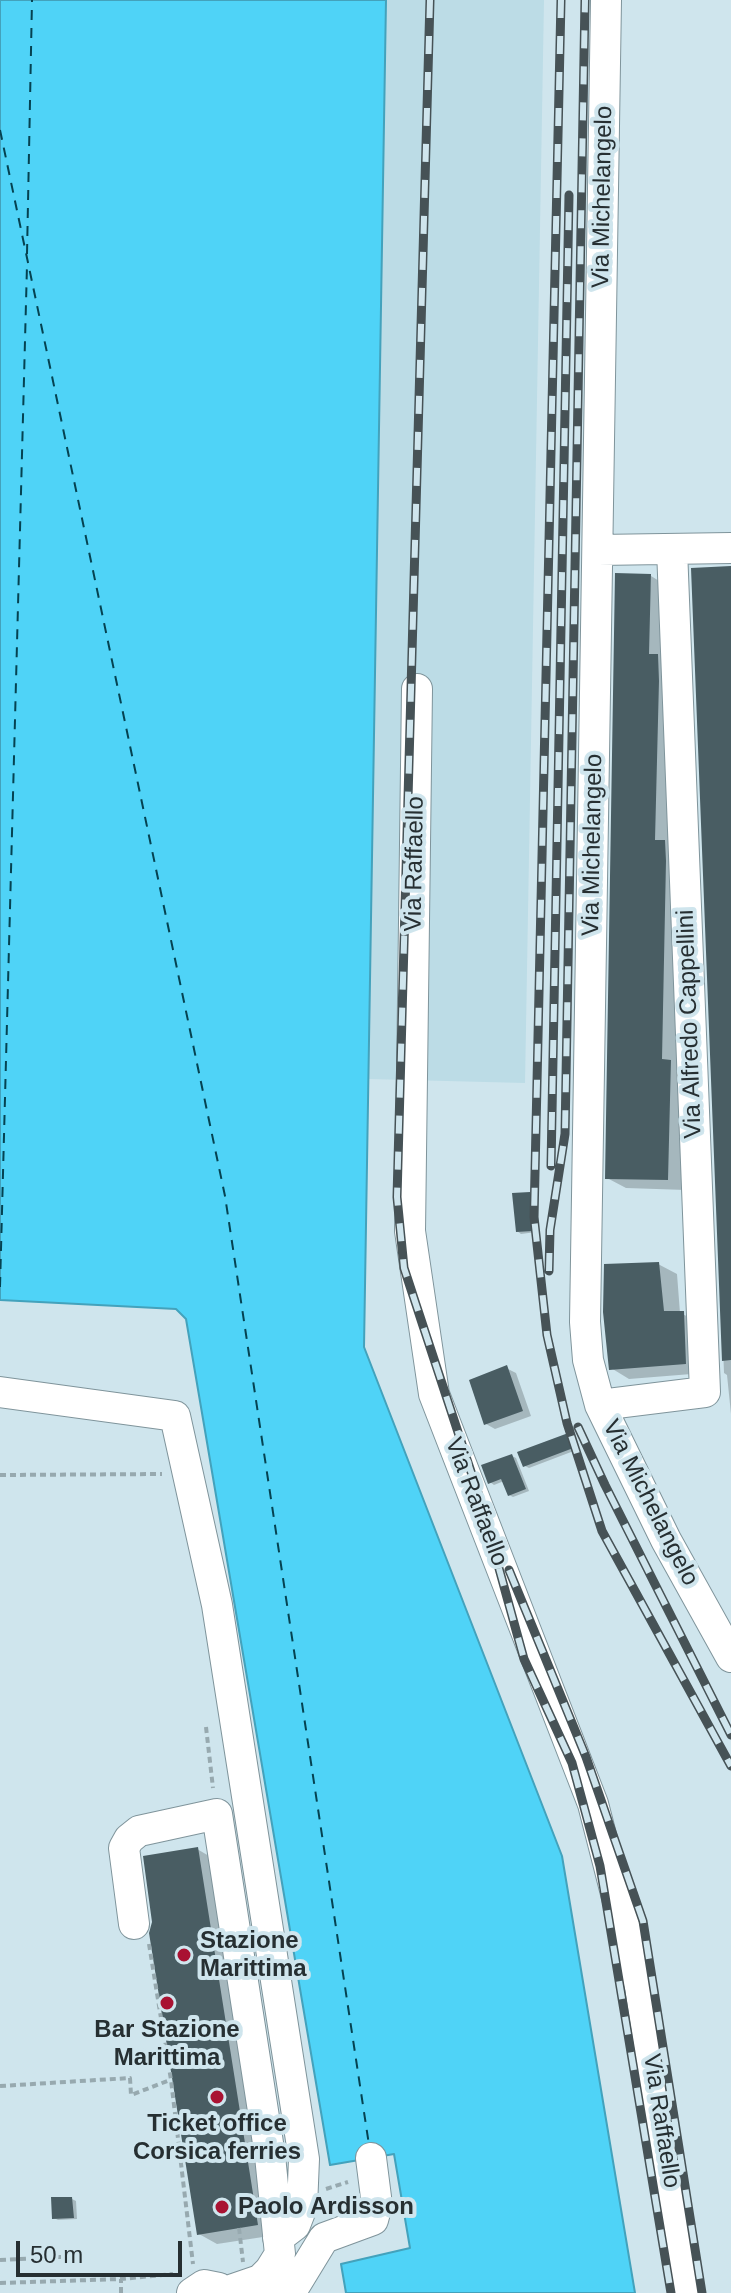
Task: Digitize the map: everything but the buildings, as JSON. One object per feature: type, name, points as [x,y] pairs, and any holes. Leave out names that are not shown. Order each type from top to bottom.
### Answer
[{"type":"lane","name":"Via Michelangelo","points":[[606,0],[585,1322],[588,1360],[600,1405],[666,1540],[731,1657]]},
{"type":"lane","points":[[598,550],[731,548]]},
{"type":"lane","name":"Via Alfredo Cappellini","points":[[600,1405],[705,1392],[672,549]]},
{"type":"lane","name":"Via Raffaello","points":[[417,689],[410,1231],[434,1394],[593,1804],[640,1987],[687,2293]]},
{"type":"lane","points":[[0,1392],[175,1416],[217,1605],[304,2159],[302,2207],[295,2225],[278,2238]]},
{"type":"lane","points":[[134,1924],[124,1848],[129,1839],[139,1831],[217,1814],[270,2156],[280,2254],[260,2280],[225,2293],[219,2288],[193,2282]]},
{"type":"lane","points":[[256,2293],[294,2287],[324,2238],[373,2220],[377,2205],[371,2158]]},
{"type":"lane","points":[[306,2293],[324,2238]]},
{"type":"path","points":[[0,1475],[166,1474]]},
{"type":"path","points":[[134,1924],[145,1922],[171,2080],[193,2282]]},
{"type":"path","points":[[0,2086],[130,2078],[131,2095],[171,2080]]},
{"type":"path","points":[[239,2228],[243,2265]]},
{"type":"path","points":[[55,2257],[64,2257]]},
{"type":"path","points":[[0,2260],[43,2258]]},
{"type":"path","points":[[0,2283],[121,2279],[121,2293]]},
{"type":"shaded area","points":[[386,0],[544,0],[525,1083],[368,1079]]},
{"type":"water","points":[[0,0],[386,0],[364,1347],[562,1856],[635,2293],[346,2293],[341,2264],[410,2248],[394,2154],[330,2165],[186,1319],[176,1309],[0,1300]]},
{"type":"ferry route","points":[[27,254],[32,0]]},
{"type":"ferry route","points":[[0,130],[225,1196],[369,2145]]},
{"type":"ferry route","points":[[0,1287],[27,265]]},
{"type":"railway","points":[[430,0],[397,1197],[404,1268],[479,1496],[524,1659],[572,1763],[600,1866],[671,2293]]},
{"type":"railway","points":[[561,0],[534,1217],[547,1335],[567,1423],[602,1531],[731,1766]]},
{"type":"railway","points":[[549,1271],[550,1230],[565,1134],[585,0]]},
{"type":"railway","points":[[551,1166],[569,195]]},
{"type":"railway","points":[[578,1427],[731,1735]]},
{"type":"railway","points":[[509,1570],[586,1757],[643,1921],[702,2293]]},
{"type":"place","name":"Stazione Marittima","points":[[184,1955]]},
{"type":"place","name":"Bar Stazione Marittima","points":[[167,2003]]},
{"type":"place","name":"Ticket office Corsica ferries","points":[[217,2097]]},
{"type":"place","name":"Paolo Ardisson","points":[[222,2207]]}]
